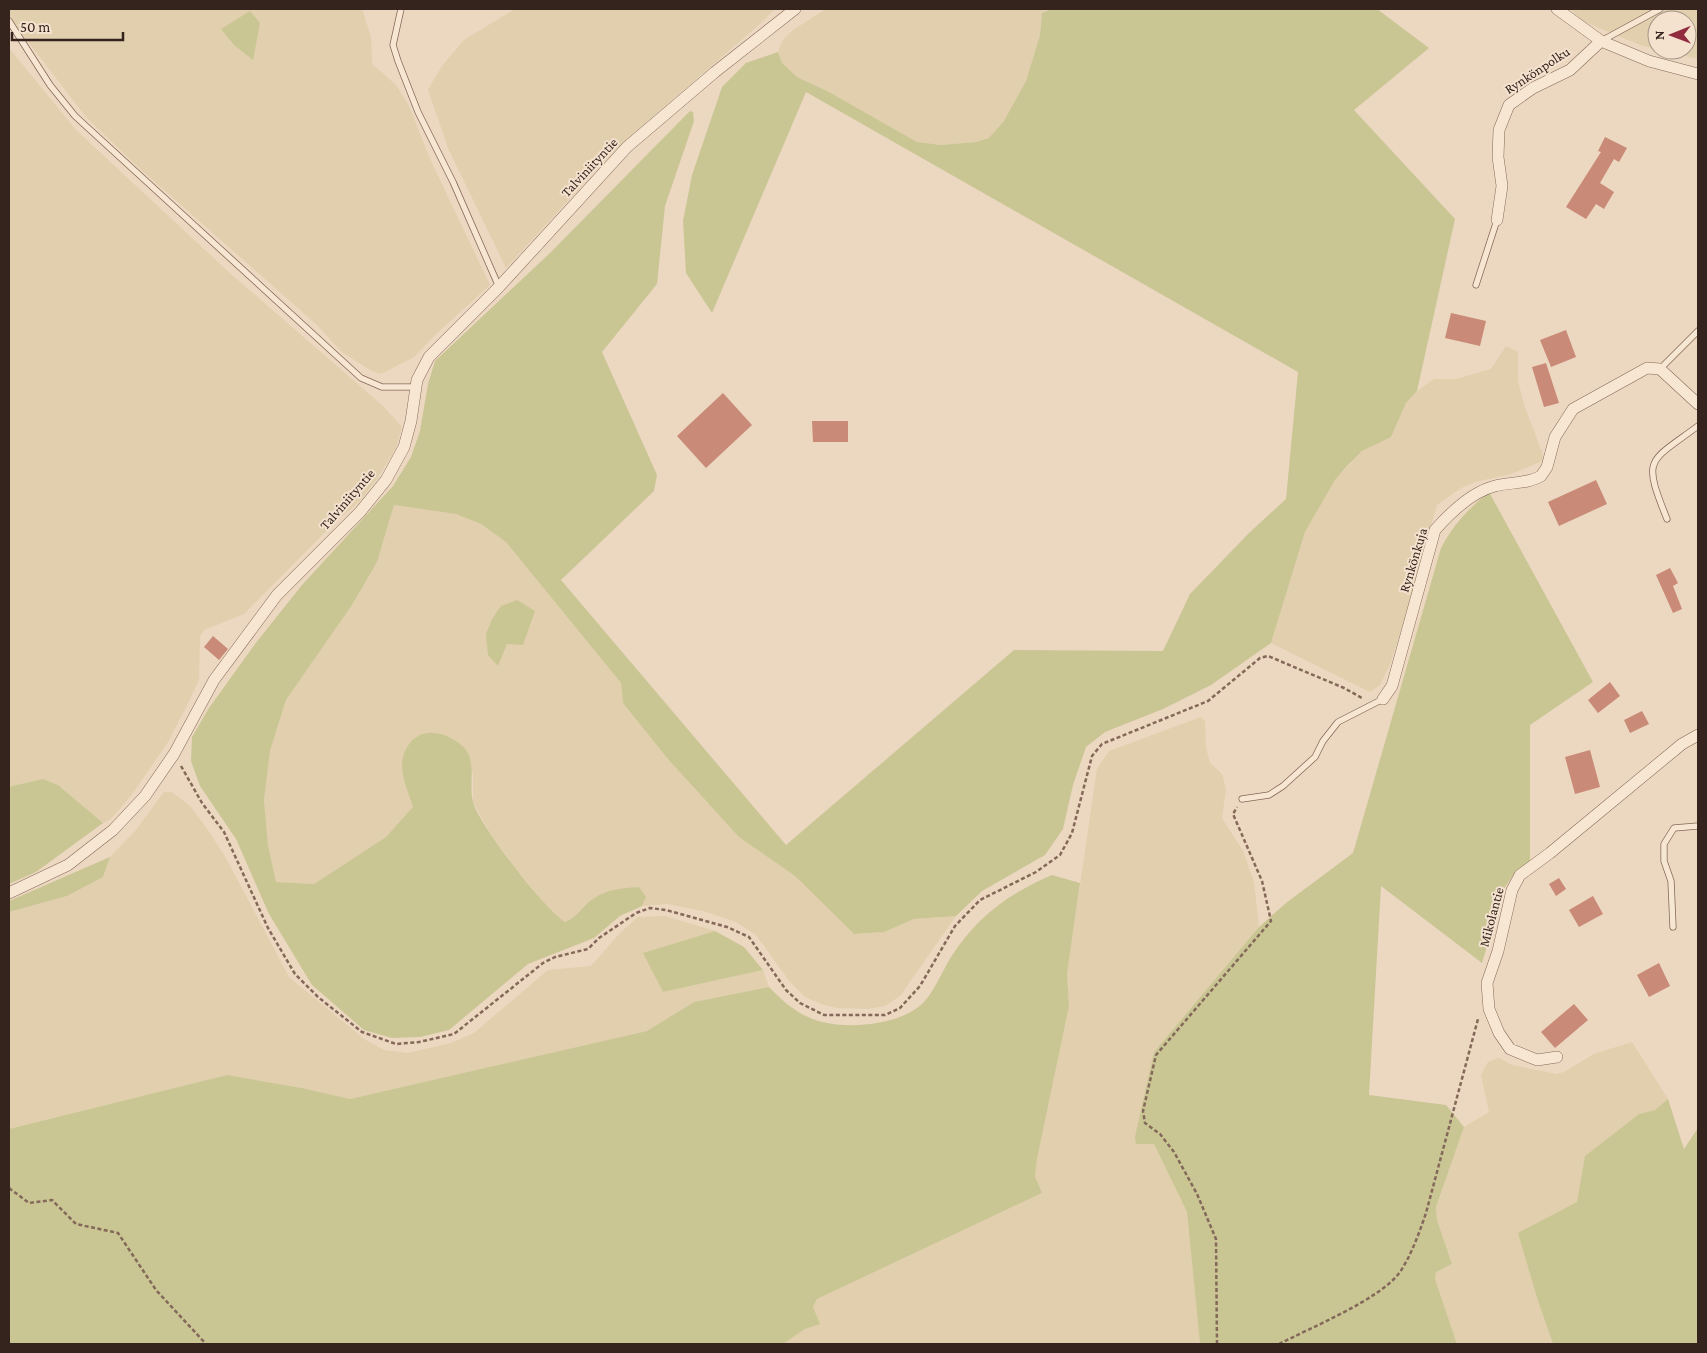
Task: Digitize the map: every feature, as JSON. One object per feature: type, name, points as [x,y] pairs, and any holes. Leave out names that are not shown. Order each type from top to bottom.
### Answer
[{"type":"street","name":"Talviniityntie","points":[[9,893],[68,865],[113,830],[145,796],[174,754],[214,680],[277,595],[360,512],[386,480],[404,447],[411,421],[416,387],[429,356],[499,287],[627,147],[708,78],[795,9]]},
{"type":"street","points":[[1556,9],[1601,41],[1649,61],[1698,74]]},
{"type":"street","name":"Rynkönpolku","points":[[1497,220],[1502,186],[1498,157],[1500,130],[1509,105],[1533,88],[1570,70],[1601,41]]},
{"type":"street","name":"Rynkönkuja","points":[[1378,702],[1392,686],[1435,530],[1450,513],[1473,496],[1493,486],[1541,476],[1547,467],[1555,437],[1573,409],[1638,372],[1647,368],[1660,369]]},
{"type":"street","points":[[1660,369],[1698,404]]},
{"type":"street","name":"Mikolantie","points":[[1557,1057],[1537,1060],[1510,1049],[1499,1033],[1489,1009],[1487,983],[1498,950],[1512,890],[1520,875],[1564,842],[1682,744],[1698,735]]},
{"type":"lane","points":[[400,9],[393,45],[398,62],[418,112],[453,182],[499,287]]},
{"type":"lane","points":[[1601,41],[1660,9]]},
{"type":"lane","points":[[9,21],[50,85],[75,116],[361,378],[382,387],[416,387]]},
{"type":"lane","points":[[1476,286],[1497,220]]},
{"type":"lane","points":[[1660,369],[1698,331]]},
{"type":"lane","points":[[1667,519],[1652,481],[1653,463],[1666,448],[1698,426]]},
{"type":"lane","points":[[1242,799],[1269,795],[1283,786],[1315,757],[1323,741],[1338,722],[1378,702]]},
{"type":"lane","points":[[1673,927],[1671,882],[1664,861],[1664,844],[1674,828],[1698,826]]},
{"type":"path","points":[[174,754],[202,803],[224,832],[268,928],[295,974],[318,996],[362,1032],[396,1044],[419,1042],[454,1034],[542,963],[555,957],[588,949],[599,938],[636,913],[650,908],[666,910],[727,927],[749,937],[786,990],[800,1002],[824,1014],[884,1015],[900,1008],[920,986],[955,926],[980,900],[1036,872],[1060,855],[1072,833],[1092,756],[1102,744],[1208,701],[1260,658],[1268,656],[1276,657],[1378,702]]},
{"type":"path","points":[[1217,1344],[1216,1239],[1197,1194],[1174,1152],[1160,1134],[1146,1123],[1143,1111],[1156,1055],[1271,921],[1262,881],[1233,814],[1242,799]]},
{"type":"path","points":[[1279,1344],[1372,1296],[1399,1273],[1416,1242],[1426,1212],[1480,1011]]},
{"type":"path","points":[[9,1188],[29,1203],[52,1200],[76,1224],[118,1233],[156,1290],[206,1344]]},
{"type":"shaded area","points":[[9,9],[362,9],[371,37],[372,64],[396,85],[409,106],[430,159],[490,285],[414,357],[381,374],[372,371],[343,353],[316,324],[138,167],[86,117],[23,35],[9,15]]},
{"type":"shaded area","points":[[515,9],[775,9],[629,137],[506,268],[448,148],[428,90],[442,66],[464,40]]},
{"type":"shaded area","points":[[826,9],[1052,9],[1042,13],[1040,35],[1026,81],[1003,124],[989,138],[976,142],[941,145],[917,142],[829,92],[797,77],[782,63],[778,52],[782,41],[793,30]]},
{"type":"shaded area","points":[[1052,9],[1377,9],[1429,48],[1354,110],[1455,219],[1417,391],[1406,403],[1391,437],[1362,451],[1335,480],[1305,532],[1271,643],[1211,685],[1163,709],[1105,732],[1086,747],[1073,785],[1063,829],[1045,855],[982,891],[956,916],[914,919],[884,932],[854,934],[795,876],[739,837],[668,759],[623,703],[621,683],[506,542],[481,524],[456,514],[394,505],[377,562],[352,605],[286,700],[270,751],[264,800],[268,845],[276,882],[314,884],[386,837],[413,807],[403,774],[402,766],[405,751],[410,743],[420,735],[438,733],[458,742],[466,749],[471,765],[473,802],[487,829],[529,885],[565,922],[574,917],[592,900],[606,892],[622,888],[639,887],[646,897],[642,906],[620,916],[594,938],[528,964],[449,1030],[420,1037],[392,1038],[364,1030],[312,985],[269,914],[236,839],[200,786],[191,761],[192,737],[209,708],[255,644],[302,585],[393,486],[411,457],[420,431],[428,384],[435,361],[550,253],[690,111],[693,112],[694,121],[665,206],[657,284],[602,352],[657,475],[654,491],[561,580],[786,845],[1014,650],[1163,651],[1190,594],[1249,533],[1286,499],[1298,372],[806,92],[712,313],[686,273],[683,221],[692,175],[722,87],[746,63],[778,52],[782,63],[797,77],[829,92],[917,142],[941,145],[976,142],[989,138],[1004,121],[1026,81],[1040,35],[1042,13]]},
{"type":"shaded area","points":[[1570,9],[1698,9],[1698,59],[1697,10],[1647,10],[1647,47],[1582,21]]},
{"type":"shaded area","points":[[250,11],[260,23],[253,60],[234,45],[221,29]]},
{"type":"shaded area","points":[[9,48],[76,130],[232,275],[383,406],[402,427],[396,448],[377,479],[360,501],[333,524],[244,614],[204,630],[200,636],[199,680],[168,742],[133,793],[111,819],[103,823],[58,785],[43,779],[9,788]]},
{"type":"shaded area","points":[[1506,346],[1518,352],[1518,381],[1524,405],[1545,460],[1511,474],[1475,482],[1461,488],[1437,505],[1391,662],[1380,685],[1370,692],[1271,643],[1305,532],[1335,480],[1362,451],[1391,437],[1406,403],[1417,391],[1434,379],[1456,379],[1491,369]]},
{"type":"shaded area","points":[[1489,492],[1593,682],[1530,725],[1530,862],[1516,871],[1505,887],[1482,963],[1381,886],[1369,1095],[1446,1105],[1464,1127],[1436,1207],[1437,1220],[1452,1264],[1436,1272],[1435,1279],[1457,1344],[1200,1344],[1187,1212],[1154,1144],[1136,1144],[1135,1137],[1154,1052],[1259,927],[1286,903],[1353,853],[1441,548],[1462,518]]},
{"type":"shaded area","points":[[394,505],[456,514],[481,524],[506,542],[621,683],[623,703],[739,837],[795,876],[854,934],[884,932],[914,919],[956,916],[900,996],[885,1006],[868,1009],[837,1008],[821,1004],[805,997],[790,982],[756,935],[736,922],[703,911],[667,904],[642,906],[646,897],[595,897],[575,918],[565,922],[555,916],[512,864],[490,833],[473,802],[473,773],[403,775],[414,807],[386,837],[314,884],[276,882],[268,845],[264,800],[270,751],[286,700],[352,605],[377,562]]},
{"type":"shaded area","points":[[517,600],[535,611],[523,645],[507,644],[498,666],[488,655],[486,634],[492,619],[501,606]]},
{"type":"shaded area","points":[[1201,717],[1205,721],[1206,748],[1210,763],[1222,774],[1226,789],[1222,818],[1243,851],[1254,882],[1259,927],[1154,1052],[1136,1144],[1154,1144],[1187,1212],[1200,1344],[783,1344],[805,1329],[819,1324],[813,1307],[817,1299],[1042,1193],[1035,1176],[1037,1159],[1069,1006],[1067,974],[1097,769],[1109,751]]},
{"type":"shaded area","points":[[43,779],[58,785],[103,823],[36,872],[9,884],[9,788]]},
{"type":"shaded area","points":[[164,792],[172,792],[190,806],[208,830],[227,860],[289,977],[364,1039],[384,1050],[408,1053],[451,1043],[474,1033],[548,970],[591,966],[621,932],[638,917],[665,916],[715,931],[644,953],[663,992],[763,970],[769,987],[694,1002],[647,1031],[350,1099],[302,1088],[227,1075],[9,1129],[9,912],[67,896],[103,877],[110,857],[136,830]]},
{"type":"shaded area","points":[[110,857],[103,877],[67,896],[9,912],[9,901]]},
{"type":"shaded area","points":[[1052,875],[1080,883],[1067,974],[1069,1006],[1037,1159],[1035,1176],[1042,1193],[817,1299],[813,1307],[820,1324],[805,1329],[783,1344],[9,1344],[9,1129],[227,1075],[302,1088],[350,1099],[647,1031],[694,1002],[769,987],[797,1011],[820,1021],[849,1025],[882,1022],[897,1018],[921,1005],[929,996],[961,942],[983,918],[1008,898]]},
{"type":"shaded area","points":[[715,931],[744,947],[763,970],[663,992],[643,953]]},
{"type":"shaded area","points":[[1632,1042],[1668,1099],[1655,1110],[1639,1114],[1585,1156],[1577,1202],[1519,1233],[1538,1301],[1553,1344],[1457,1344],[1435,1279],[1435,1272],[1452,1264],[1437,1220],[1436,1207],[1464,1127],[1489,1112],[1481,1075],[1488,1062],[1499,1058],[1512,1065],[1556,1074],[1564,1072],[1594,1054]]},
{"type":"shaded area","points":[[1668,1099],[1684,1149],[1698,1128],[1698,1344],[1553,1344],[1518,1233],[1577,1202],[1585,1156],[1639,1114],[1655,1110]]},
{"type":"building","points":[[1605,137],[1627,148],[1619,162],[1614,159],[1600,183],[1614,192],[1604,209],[1596,204],[1586,219],[1566,207],[1601,152],[1598,151]]},
{"type":"building","points":[[1451,313],[1486,321],[1480,346],[1445,338]]},
{"type":"building","points":[[1566,330],[1576,357],[1551,367],[1540,340]]},
{"type":"building","points":[[1546,363],[1559,403],[1544,407],[1532,367]]},
{"type":"building","points":[[723,393],[752,425],[706,468],[677,436]]},
{"type":"building","points":[[812,421],[848,421],[848,442],[813,442]]},
{"type":"building","points":[[1596,480],[1607,504],[1559,526],[1548,502]]},
{"type":"building","points":[[1670,568],[1678,583],[1673,586],[1682,609],[1673,613],[1656,575]]},
{"type":"building","points":[[213,636],[228,649],[219,660],[204,647]]},
{"type":"building","points":[[1610,682],[1620,696],[1598,713],[1588,700]]},
{"type":"building","points":[[1642,711],[1649,724],[1630,733],[1624,720]]},
{"type":"building","points":[[1590,750],[1600,787],[1575,794],[1565,757]]},
{"type":"building","points":[[1559,878],[1566,889],[1556,896],[1549,884]]},
{"type":"building","points":[[1593,896],[1603,914],[1579,927],[1569,910]]},
{"type":"building","points":[[1659,963],[1670,986],[1649,997],[1637,975]]},
{"type":"building","points":[[1574,1004],[1588,1020],[1555,1048],[1541,1032]]}]
